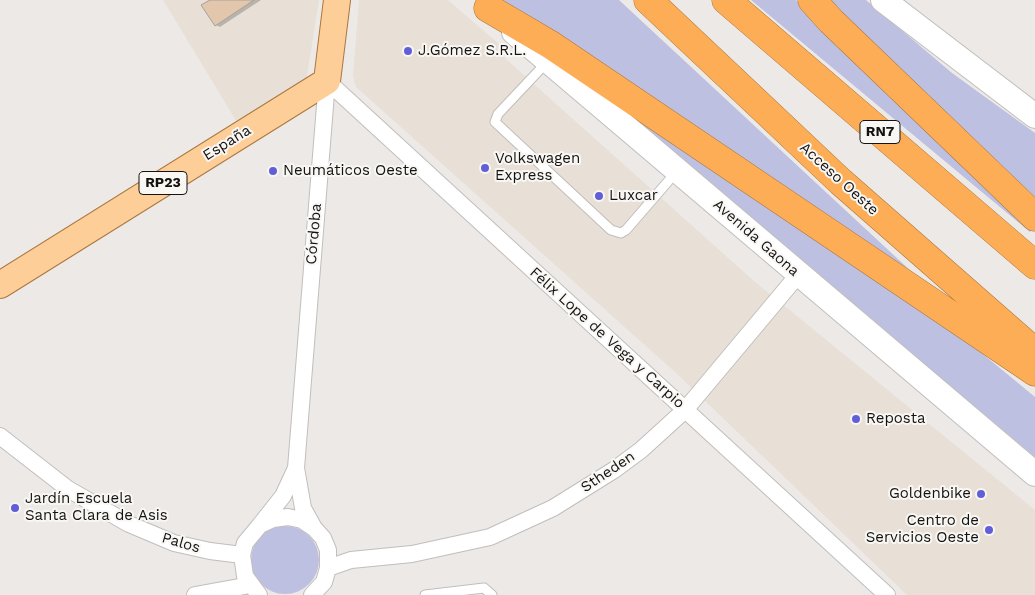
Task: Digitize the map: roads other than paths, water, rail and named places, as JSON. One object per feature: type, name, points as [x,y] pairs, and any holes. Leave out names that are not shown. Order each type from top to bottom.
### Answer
[{"type":"highway","name":"Acceso Oeste","points":[[648,0],[841,182],[1035,352]]},
{"type":"highway","name":"RN7","points":[[726,0],[1035,264]]},
{"type":"highway","points":[[812,0],[831,21],[1035,217]]},
{"type":"highway","points":[[484,4],[551,45],[1035,372]]},
{"type":"main road","name":"Córdoba","points":[[327,81],[337,0]]},
{"type":"main road","name":"España","points":[[0,285],[327,81]]},
{"type":"street","points":[[883,0],[1035,116]]},
{"type":"street","name":"Avenida Gaona","points":[[484,4],[547,62],[1035,474]]},
{"type":"street","name":"Félix Lope de Vega y Carpio","points":[[327,81],[887,595]]},
{"type":"street","name":"Córdoba","points":[[327,81],[296,468],[303,508],[314,528],[323,538],[328,550]]},
{"type":"street","name":"Stheden","points":[[328,568],[351,560],[412,554],[452,547],[490,537],[522,524],[614,470],[641,450],[686,410],[798,274]]},
{"type":"street","name":"Palos","points":[[0,436],[68,488],[129,524],[174,543],[210,551],[242,555]]},
{"type":"street","name":"Córdoba","points":[[242,555],[252,533],[282,496],[296,468]]},
{"type":"street","points":[[260,525],[273,519],[288,517],[302,520],[314,528]]},
{"type":"street","points":[[314,595],[324,582],[328,568],[328,550]]},
{"type":"street","name":"Stheden","points":[[328,550],[351,560]]},
{"type":"street","points":[[195,595],[254,590],[242,565],[242,555]]},
{"type":"lane","points":[[547,62],[498,114],[495,122],[611,230],[621,233],[626,230],[677,172]]},
{"type":"lane","points":[[425,595],[484,588],[492,595]]},
{"type":"place","name":"J.Gómez S.R.L.","points":[[408,51]]},
{"type":"place","name":"Volkswagen Express","points":[[485,168]]},
{"type":"place","name":"Neumáticos Oeste","points":[[273,171]]},
{"type":"place","name":"Luxcar","points":[[599,196]]},
{"type":"place","name":"Reposta","points":[[856,419]]},
{"type":"place","name":"Goldenbike","points":[[981,494]]},
{"type":"place","name":"Jardín Escuela Santa Clara de Asis","points":[[15,508]]},
{"type":"place","name":"Centro de Servicios Oeste","points":[[989,530]]}]
